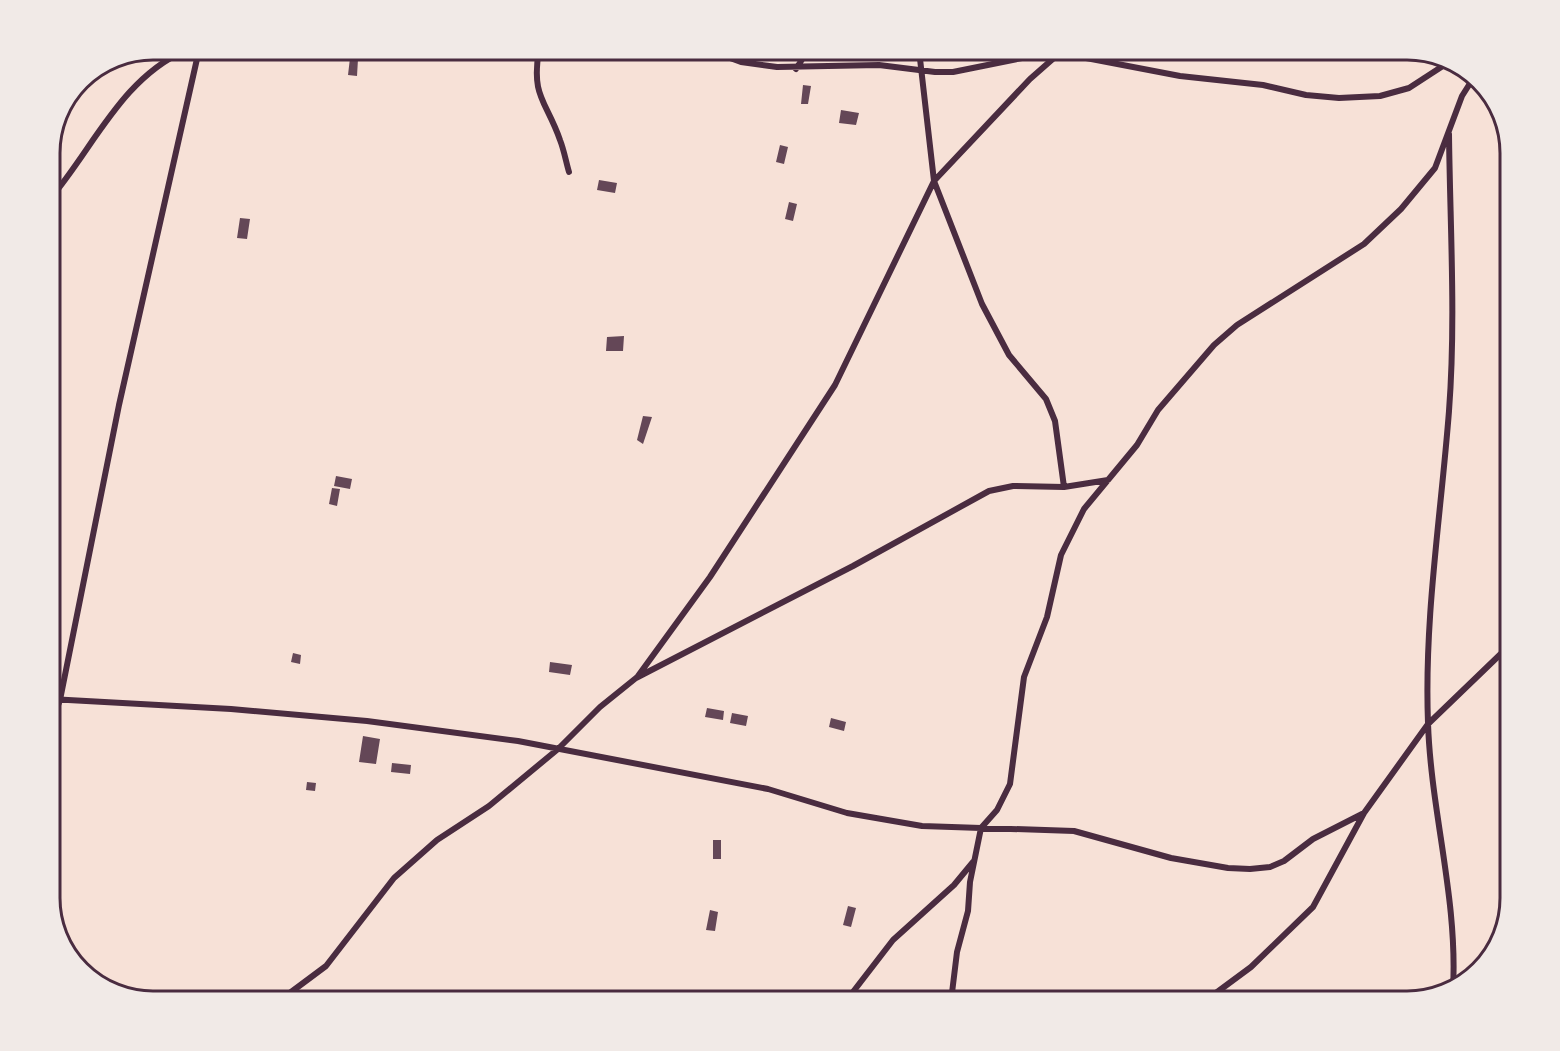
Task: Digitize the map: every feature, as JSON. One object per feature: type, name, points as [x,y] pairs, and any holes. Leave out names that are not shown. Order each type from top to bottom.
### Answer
[{"type":"street","points":[[60,185],[125,96],[162,60]]},
{"type":"street","points":[[197,60],[119,405],[60,700],[231,709],[367,721],[518,741],[768,789],[847,813],[922,826],[1074,831],[1171,858],[1250,870],[1270,867],[1284,861],[1313,839],[1364,813]]},
{"type":"street","points":[[538,60],[538,95],[560,139],[569,172]]},
{"type":"street","points":[[736,60],[796,69],[879,65],[921,71],[953,72],[1012,60]]},
{"type":"street","points":[[796,69],[802,60]]},
{"type":"street","points":[[920,60],[934,181],[982,304],[1009,355],[1046,399],[1056,421],[1064,487]]},
{"type":"street","points":[[636,678],[710,577],[835,386],[934,181],[1030,79],[1052,60]]},
{"type":"street","points":[[1104,60],[1180,76],[1263,85],[1306,95],[1339,99],[1380,96],[1408,88],[1440,67]]},
{"type":"street","points":[[952,991],[957,952],[968,911],[970,882],[981,828],[998,810],[1010,784],[1024,677],[1047,617],[1061,555],[1084,509],[1137,445],[1158,410],[1214,345],[1237,325],[1364,244],[1401,208],[1435,168],[1462,96],[1469,84]]},
{"type":"street","points":[[1449,131],[1452,310],[1449,410],[1428,620],[1428,724],[1438,827],[1453,926],[1453,979]]},
{"type":"street","points":[[293,991],[326,966],[394,878],[438,840],[489,806],[558,749],[600,707],[636,678],[853,566],[988,491],[1013,486],[1064,487],[1108,480]]},
{"type":"street","points":[[1219,991],[1251,967],[1313,907],[1364,813],[1428,724],[1500,655]]},
{"type":"street","points":[[854,991],[893,940],[954,885],[970,868],[977,853]]},
{"type":"building","points":[[350,60],[358,60],[357,76],[348,75]]},
{"type":"building","points":[[803,85],[811,86],[808,104],[801,104]]},
{"type":"building","points":[[841,110],[859,113],[856,125],[839,123]]},
{"type":"building","points":[[780,145],[788,147],[784,164],[776,162]]},
{"type":"building","points":[[599,180],[617,183],[615,193],[597,190]]},
{"type":"building","points":[[789,202],[797,204],[793,221],[785,219]]},
{"type":"building","points":[[240,218],[250,219],[247,239],[237,238]]},
{"type":"building","points":[[624,336],[623,351],[606,351],[607,337]]},
{"type":"building","points":[[643,416],[652,417],[643,444],[637,440]]},
{"type":"building","points":[[336,476],[352,479],[350,489],[334,486]]},
{"type":"building","points":[[332,488],[340,489],[337,506],[329,504]]},
{"type":"building","points":[[293,653],[301,655],[300,664],[291,662]]},
{"type":"building","points":[[550,662],[572,665],[570,675],[549,672]]},
{"type":"building","points":[[707,708],[724,711],[723,720],[705,717]]},
{"type":"building","points":[[732,713],[748,716],[746,726],[730,723]]},
{"type":"building","points":[[831,718],[846,722],[844,731],[829,727]]},
{"type":"building","points":[[363,736],[380,739],[376,764],[359,762]]},
{"type":"building","points":[[392,763],[411,765],[410,774],[391,772]]},
{"type":"building","points":[[307,782],[316,783],[315,791],[306,790]]},
{"type":"building","points":[[713,840],[721,840],[721,859],[713,859]]},
{"type":"building","points":[[848,906],[856,908],[851,927],[843,925]]},
{"type":"building","points":[[710,910],[718,912],[715,931],[706,930]]}]
